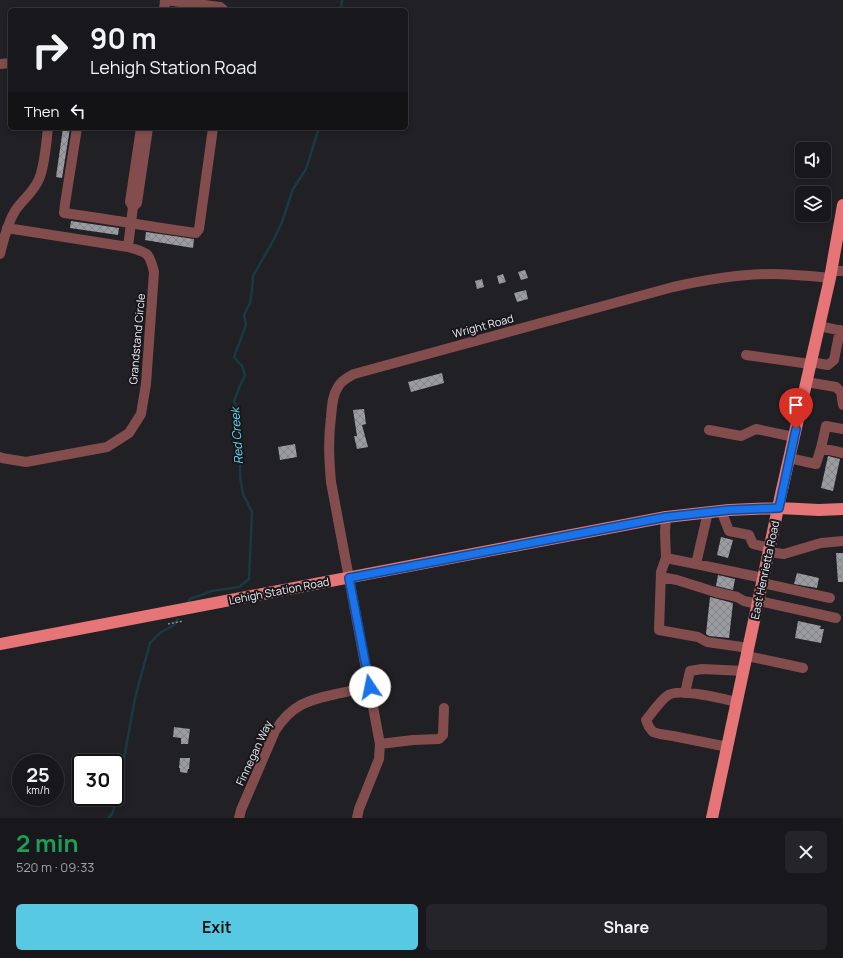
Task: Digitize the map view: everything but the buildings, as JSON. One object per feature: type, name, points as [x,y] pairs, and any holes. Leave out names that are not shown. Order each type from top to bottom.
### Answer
[{"type":"main road","name":"East Henrietta Road","points":[[712,818],[806,382],[819,326],[835,273],[843,205]]},
{"type":"main road","name":"Lehigh Station Road","points":[[0,644],[666,517],[721,510],[779,508],[819,510],[843,509]]},
{"type":"street","points":[[165,0],[221,8]]},
{"type":"street","points":[[0,254],[7,228],[15,211],[39,181],[48,130]]},
{"type":"street","points":[[77,130],[64,213],[196,233],[200,229],[213,130]]},
{"type":"street","points":[[133,207],[130,202],[141,130]]},
{"type":"street","points":[[128,247],[133,207],[137,203],[148,130]]},
{"type":"street","name":"Grandstand Circle","points":[[0,457],[26,462],[107,447],[129,433],[141,414],[146,384],[154,272],[151,260],[146,252],[128,247],[7,228]]},
{"type":"street","name":"Wright Road","points":[[357,818],[359,809],[379,759],[380,744],[331,482],[328,438],[334,395],[338,386],[354,374],[673,286],[720,278],[750,275],[835,273]]},
{"type":"street","points":[[746,355],[828,365],[834,360],[841,331],[819,326]]},
{"type":"street","points":[[806,382],[836,388],[841,392],[843,406]]},
{"type":"street","points":[[790,458],[816,464],[826,426],[843,429]]},
{"type":"street","points":[[709,430],[741,436],[756,429],[794,437]]},
{"type":"street","points":[[821,448],[843,453]]},
{"type":"street","points":[[721,510],[729,531],[749,535],[754,544],[784,554],[821,543],[843,541]]},
{"type":"street","points":[[696,564],[708,512]]},
{"type":"street","points":[[666,517],[664,532],[666,558],[661,572],[659,630],[698,638],[707,642],[803,668]]},
{"type":"street","points":[[666,558],[696,564],[830,598]]},
{"type":"street","points":[[661,577],[737,597],[744,601],[836,618]]},
{"type":"street","points":[[685,693],[690,671],[702,669],[744,671]]},
{"type":"street","name":"Finnegan Way","points":[[239,818],[241,810],[275,731],[280,722],[286,716],[294,709],[310,700],[370,687]]},
{"type":"street","points":[[728,747],[653,732],[646,720],[667,695],[673,693],[692,693],[737,702]]},
{"type":"street","points":[[380,744],[439,739],[444,735],[444,708]]},
{"type":"path","points":[[168,624],[183,621]]},
{"type":"waterway","name":"Red Creek","points":[[341,8],[342,0]]},
{"type":"waterway","name":"Red Creek","points":[[188,602],[190,599],[212,591],[239,587],[249,579],[252,512],[243,494],[240,477],[240,458],[235,443],[237,409],[234,401],[245,375],[242,366],[234,357],[246,325],[244,315],[250,303],[253,276],[282,222],[293,189],[306,169],[318,130]]},
{"type":"waterway","name":"Red Creek","points":[[109,818],[113,812],[135,698],[150,643],[160,633],[174,625],[178,619]]},
{"type":"route","points":[[370,687],[349,578],[666,517],[729,510],[779,508],[796,429]]}]
